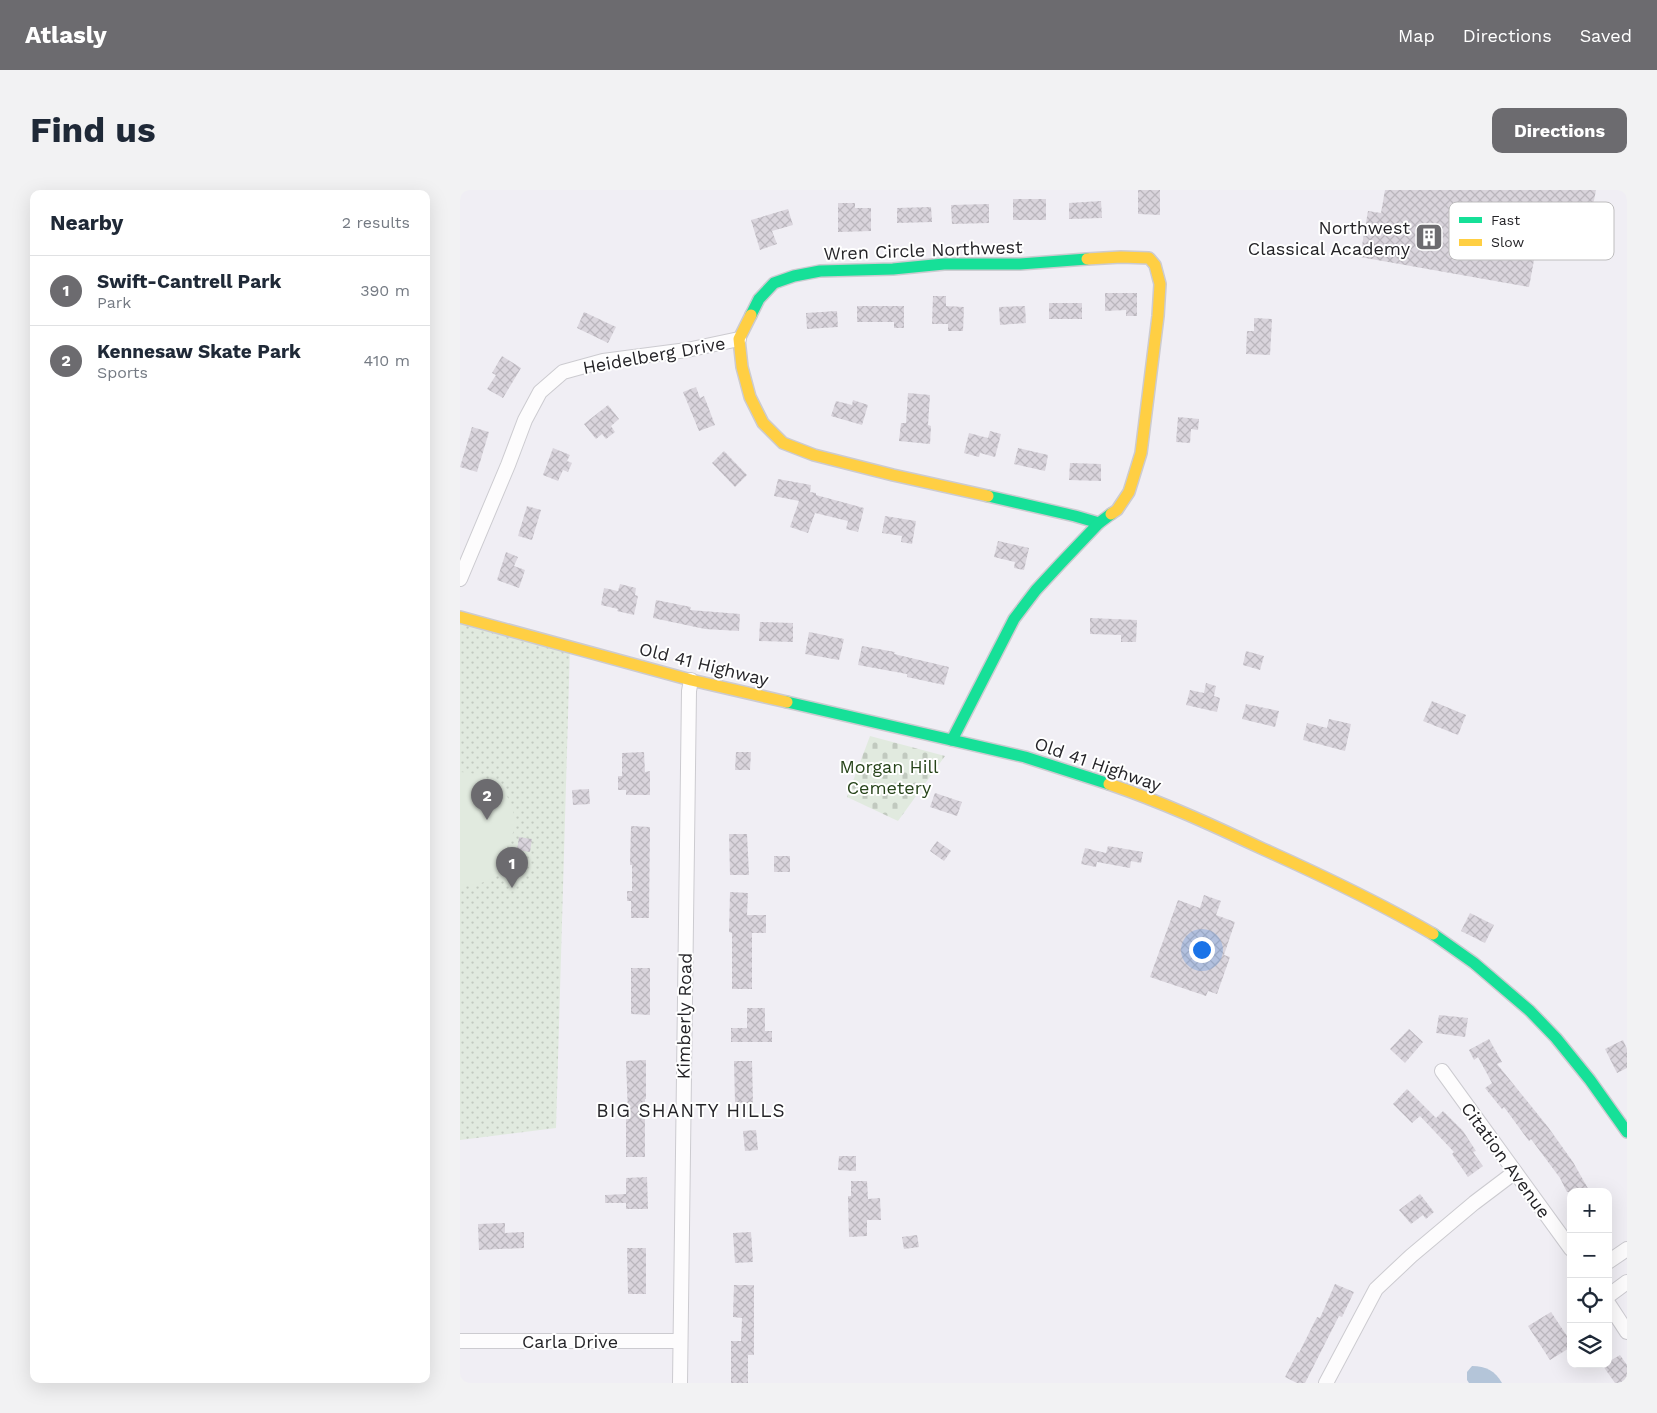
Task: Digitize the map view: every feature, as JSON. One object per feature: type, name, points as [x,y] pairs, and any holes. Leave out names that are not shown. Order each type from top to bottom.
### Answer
[{"type":"street","name":"Wren Circle Northwest","points":[[739,339],[759,299],[774,283],[794,276],[820,271],[893,269],[944,264],[1020,264],[1141,256],[1149,258],[1156,265],[1160,284],[1148,405],[1141,453],[1129,492],[1117,510],[1099,523]]},
{"type":"street","points":[[739,339],[742,367],[750,397],[763,423],[783,443],[814,455],[1099,523],[1036,590],[1014,619],[952,740]]},
{"type":"street","name":"Heidelberg Drive","points":[[460,579],[525,420],[540,392],[563,372],[603,361],[687,350],[739,339]]},
{"type":"street","name":"Old 41 Highway","points":[[460,616],[691,680],[1025,757],[1147,797],[1194,817],[1334,881],[1409,920],[1446,942],[1474,962],[1530,1011],[1556,1038],[1590,1080],[1627,1132]]},
{"type":"street","name":"Kimberly Road","points":[[680,1383],[689,691],[691,680]]},
{"type":"street","name":"Citation Avenue","points":[[1442,1071],[1567,1244]]},
{"type":"street","points":[[1326,1383],[1376,1289],[1411,1256],[1474,1203],[1515,1172]]},
{"type":"street","points":[[1612,1259],[1627,1249]]},
{"type":"street","points":[[1612,1293],[1627,1282]]},
{"type":"street","points":[[1612,1309],[1627,1332]]},
{"type":"street","name":"Carla Drive","points":[[460,1341],[680,1341]]},
{"type":"green space","points":[[460,616],[570,647],[556,1128],[460,1140]]},
{"type":"green space","name":"Morgan Hill Cemetery","points":[[870,736],[945,756],[898,821],[847,797]]},
{"type":"green space","points":[[460,772],[472,773],[492,781],[507,796],[514,816],[513,834],[498,869],[490,879],[470,885],[460,884]]},
{"type":"water","points":[[1472,1366],[1490,1370],[1502,1383],[1469,1383],[1467,1372]]},
{"type":"building","points":[[1138,190],[1160,190],[1160,215],[1138,214]]},
{"type":"building","name":"Northwest Classical Academy","points":[[1385,190],[1596,190],[1594,202],[1449,202],[1449,260],[1534,260],[1529,287],[1360,257],[1368,211],[1381,213]]},
{"type":"building","points":[[1013,199],[1046,199],[1046,220],[1013,220]]},
{"type":"building","points":[[1101,201],[1102,218],[1069,219],[1069,203]]},
{"type":"building","points":[[838,203],[855,203],[855,208],[871,208],[871,231],[838,232]]},
{"type":"building","points":[[989,204],[989,223],[952,224],[951,205]]},
{"type":"building","points":[[931,207],[932,222],[897,223],[897,208]]},
{"type":"building","points":[[788,209],[793,225],[772,231],[777,244],[760,250],[751,220]]},
{"type":"building","points":[[1105,293],[1137,293],[1137,316],[1126,316],[1126,310],[1105,311]]},
{"type":"building","points":[[933,296],[946,296],[946,306],[964,307],[963,331],[948,331],[948,324],[932,324]]},
{"type":"building","points":[[1049,303],[1082,303],[1082,319],[1049,319]]},
{"type":"building","points":[[857,306],[904,306],[904,328],[894,328],[894,322],[857,322]]},
{"type":"building","points":[[1025,306],[1026,323],[1000,325],[999,307]]},
{"type":"building","points":[[837,311],[838,327],[807,329],[806,313]]},
{"type":"building","points":[[584,312],[616,327],[608,343],[577,328]]},
{"type":"building","points":[[1254,318],[1272,319],[1270,355],[1246,354],[1247,331],[1254,331]]},
{"type":"building","points":[[502,356],[521,368],[503,398],[487,389],[496,375],[492,373]]},
{"type":"building","points":[[696,387],[700,398],[704,396],[715,425],[699,431],[683,392]]},
{"type":"building","points":[[908,393],[930,395],[928,425],[931,426],[930,444],[899,441],[901,423],[906,423]]},
{"type":"building","points":[[853,400],[868,405],[862,425],[831,416],[836,401],[852,405]]},
{"type":"building","points":[[608,405],[619,419],[611,426],[615,432],[606,439],[602,434],[596,439],[584,424]]},
{"type":"building","points":[[1178,417],[1199,419],[1198,430],[1191,429],[1190,443],[1176,442]]},
{"type":"building","points":[[472,427],[489,432],[477,472],[460,467]]},
{"type":"building","points":[[990,431],[1001,434],[995,457],[980,453],[979,457],[964,453],[969,433],[988,438]]},
{"type":"building","points":[[553,448],[570,455],[567,461],[572,463],[568,472],[563,470],[558,481],[543,475]]},
{"type":"building","points":[[1018,448],[1048,455],[1045,471],[1014,464]]},
{"type":"building","points":[[724,451],[747,475],[735,487],[712,463]]},
{"type":"building","points":[[1070,463],[1101,464],[1101,481],[1069,480]]},
{"type":"building","points":[[778,479],[811,485],[810,492],[816,493],[816,495],[864,508],[858,532],[846,529],[848,521],[815,513],[808,533],[790,527],[799,501],[774,496]]},
{"type":"building","points":[[527,506],[541,510],[532,540],[518,536]]},
{"type":"building","points":[[885,516],[916,521],[912,544],[901,542],[902,536],[882,533]]},
{"type":"building","points":[[998,541],[1029,548],[1024,570],[1014,568],[1015,562],[994,557]]},
{"type":"building","points":[[506,552],[518,557],[514,566],[525,570],[519,588],[497,580]]},
{"type":"building","points":[[620,584],[636,588],[635,595],[638,596],[634,615],[601,605],[604,588],[618,591]]},
{"type":"building","points":[[656,600],[691,607],[690,610],[740,614],[739,631],[705,629],[653,618]]},
{"type":"building","points":[[1090,618],[1137,620],[1136,642],[1121,642],[1121,635],[1090,634]]},
{"type":"building","points":[[760,622],[793,623],[793,642],[759,641]]},
{"type":"building","points":[[809,632],[844,639],[839,660],[805,654]]},
{"type":"building","points":[[862,646],[895,652],[894,654],[949,667],[944,685],[907,677],[907,674],[858,665]]},
{"type":"building","points":[[1246,651],[1264,656],[1260,670],[1243,665]]},
{"type":"building","points":[[1206,683],[1216,686],[1214,696],[1220,698],[1217,712],[1186,705],[1190,690],[1204,693]]},
{"type":"building","points":[[1432,701],[1466,715],[1458,735],[1423,721]]},
{"type":"building","points":[[1246,704],[1279,711],[1275,727],[1242,719]]},
{"type":"building","points":[[1329,719],[1351,724],[1345,751],[1303,740],[1307,723],[1327,728]]},
{"type":"building","points":[[644,752],[645,772],[650,771],[650,795],[626,795],[626,790],[618,790],[618,776],[622,776],[622,753]]},
{"type":"building","points":[[736,752],[751,752],[750,770],[735,770]]},
{"type":"building","points":[[589,789],[590,804],[573,805],[572,790]]},
{"type":"building","points":[[935,793],[962,802],[957,816],[930,807]]},
{"type":"building","points":[[631,826],[650,827],[649,918],[631,918],[631,901],[627,901],[627,891],[632,891],[632,865],[630,865]]},
{"type":"building","points":[[729,834],[747,834],[749,875],[730,875]]},
{"type":"building","points":[[519,837],[532,839],[530,852],[517,850]]},
{"type":"building","points":[[937,841],[951,851],[944,861],[930,851]]},
{"type":"building","points":[[1108,846],[1143,852],[1141,863],[1131,861],[1130,868],[1097,862],[1096,867],[1081,864],[1085,848],[1106,853]]},
{"type":"building","points":[[774,856],[790,856],[790,872],[774,872]]},
{"type":"building","points":[[730,892],[748,893],[747,915],[766,915],[766,933],[752,933],[752,989],[732,989],[732,933],[729,932]]},
{"type":"building","points":[[1204,895],[1221,901],[1216,915],[1235,922],[1224,955],[1230,957],[1217,994],[1208,991],[1206,996],[1150,977],[1178,900],[1200,908]]},
{"type":"building","points":[[1470,913],[1494,925],[1485,943],[1461,931]]},
{"type":"building","points":[[631,968],[650,968],[650,1015],[631,1014]]},
{"type":"building","points":[[747,1008],[765,1008],[765,1031],[772,1031],[772,1042],[731,1042],[731,1028],[747,1028]]},
{"type":"building","points":[[1439,1015],[1468,1018],[1465,1037],[1436,1033]]},
{"type":"building","points":[[1409,1029],[1423,1042],[1405,1063],[1390,1049]]},
{"type":"building","points":[[1489,1039],[1502,1062],[1497,1064],[1548,1127],[1573,1162],[1588,1188],[1567,1188],[1567,1192],[1560,1178],[1531,1139],[1529,1141],[1504,1107],[1502,1109],[1485,1088],[1492,1083],[1478,1057],[1474,1060],[1469,1050]]},
{"type":"building","points":[[1623,1040],[1627,1049],[1627,1068],[1617,1073],[1605,1049]]},
{"type":"building","points":[[646,1060],[645,1157],[626,1157],[626,1115],[628,1115],[626,1061]]},
{"type":"building","points":[[734,1061],[752,1061],[753,1103],[735,1103]]},
{"type":"building","points":[[1407,1089],[1436,1118],[1443,1111],[1463,1131],[1476,1151],[1473,1152],[1483,1166],[1468,1177],[1452,1154],[1454,1152],[1420,1116],[1412,1123],[1393,1104]]},
{"type":"building","points":[[756,1130],[758,1150],[745,1151],[743,1131]]},
{"type":"building","points":[[839,1156],[856,1156],[856,1171],[838,1170]]},
{"type":"building","points":[[647,1177],[648,1209],[626,1209],[626,1203],[605,1203],[605,1195],[626,1194],[626,1178]]},
{"type":"building","points":[[851,1181],[867,1181],[868,1199],[880,1198],[881,1220],[867,1220],[867,1236],[849,1237],[848,1196],[851,1196]]},
{"type":"building","points":[[1420,1194],[1434,1212],[1426,1219],[1423,1215],[1411,1224],[1399,1210]]},
{"type":"building","points":[[505,1223],[505,1233],[524,1232],[524,1248],[479,1250],[478,1224]]},
{"type":"building","points":[[751,1232],[753,1262],[735,1263],[733,1233]]},
{"type":"building","points":[[917,1235],[919,1247],[904,1249],[902,1237]]},
{"type":"building","points":[[627,1248],[646,1248],[646,1294],[628,1294]]},
{"type":"building","points":[[1335,1284],[1354,1292],[1342,1317],[1339,1316],[1305,1383],[1297,1383],[1285,1377],[1317,1317],[1320,1318]]},
{"type":"building","points":[[734,1285],[754,1285],[754,1355],[748,1355],[748,1383],[731,1383],[731,1341],[741,1341],[742,1318],[733,1317]]},
{"type":"building","points":[[1551,1312],[1567,1336],[1567,1349],[1550,1360],[1528,1326]]},
{"type":"building","points":[[1620,1355],[1627,1365],[1627,1383],[1615,1383],[1604,1368],[1612,1368],[1612,1360]]},
{"type":"traffic: fast","points":[[751,315],[759,299],[774,283],[794,276],[820,271],[893,269],[944,264],[1020,264],[1087,259]]},
{"type":"traffic: fast","points":[[988,496],[1099,523]]},
{"type":"traffic: fast","points":[[952,740],[1014,619],[1036,590],[1099,523],[1111,514]]},
{"type":"traffic: fast","points":[[787,702],[1025,757],[1109,784]]},
{"type":"traffic: fast","points":[[1433,934],[1474,963],[1530,1011],[1556,1038],[1590,1080],[1627,1132]]},
{"type":"traffic: slow","points":[[1087,259],[1149,258],[1155,265],[1160,284],[1158,316],[1141,453],[1129,492],[1117,510],[1111,514]]},
{"type":"traffic: slow","points":[[751,315],[739,339],[742,367],[750,397],[763,423],[783,443],[814,455],[988,496]]},
{"type":"traffic: slow","points":[[460,617],[691,680],[787,702]]},
{"type":"traffic: slow","points":[[1109,784],[1187,814],[1306,869],[1370,900],[1433,934]]},
{"type":"place","name":"Northwest Classical Academy","points":[[1429,237]]},
{"type":"place","name":"Kennesaw Skate Park","points":[[487,820]]},
{"type":"place","name":"Swift-Cantrell Park","points":[[512,888]]},
{"type":"district","name":"BIG SHANTY HILLS","points":[[691,1110]]}]
